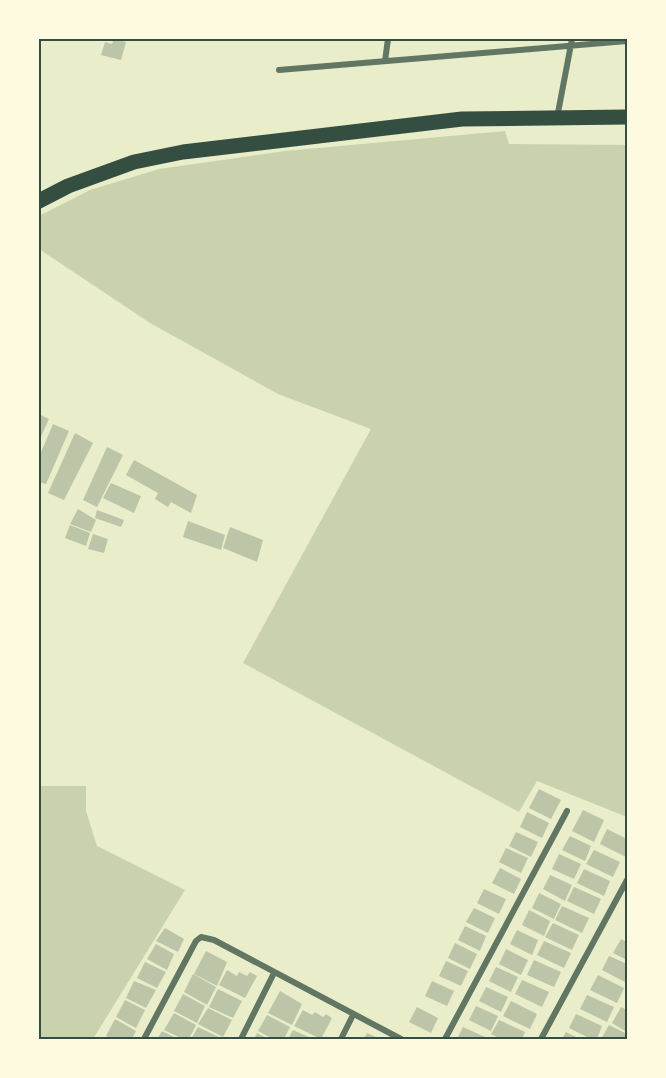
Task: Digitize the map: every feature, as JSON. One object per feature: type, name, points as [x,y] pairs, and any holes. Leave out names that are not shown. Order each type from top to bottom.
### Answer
[{"type":"highway","points":[[39,201],[68,186],[134,162],[183,152],[462,119],[627,117]]},
{"type":"street","points":[[385,61],[388,39]]},
{"type":"street","points":[[557,119],[573,39]]},
{"type":"street","points":[[279,70],[627,41]]},
{"type":"street","points":[[445,1039],[567,812]]},
{"type":"street","points":[[541,1039],[627,880]]},
{"type":"street","points":[[144,1039],[196,941],[201,937],[214,939],[401,1039]]},
{"type":"street","points":[[241,1039],[274,973]]},
{"type":"street","points":[[341,1039],[353,1015]]},
{"type":"green space","points":[[505,131],[509,144],[627,145],[627,817],[537,781],[519,812],[243,663],[371,429],[278,394],[150,323],[39,249],[39,216],[90,190],[159,169],[285,151]]},
{"type":"green space","points":[[39,786],[86,786],[86,811],[97,846],[185,890],[93,1039],[39,1039]]},
{"type":"building","points":[[114,39],[126,42],[121,60],[101,55],[105,42],[112,44]]},
{"type":"building","points":[[39,414],[49,419],[39,441]]},
{"type":"building","points":[[53,424],[69,431],[46,484],[39,482],[39,457]]},
{"type":"building","points":[[75,433],[93,443],[64,500],[48,493]]},
{"type":"building","points":[[107,447],[123,455],[97,507],[83,500]]},
{"type":"building","points":[[134,460],[197,495],[191,513],[171,502],[168,507],[155,499],[158,493],[126,475]]},
{"type":"building","points":[[111,483],[141,496],[134,513],[103,498]]},
{"type":"building","points":[[78,509],[96,520],[91,532],[70,524]]},
{"type":"building","points":[[97,510],[124,520],[121,527],[95,518]]},
{"type":"building","points":[[188,521],[225,535],[221,550],[183,537]]},
{"type":"building","points":[[70,525],[90,533],[86,546],[65,538]]},
{"type":"building","points":[[230,527],[263,540],[257,562],[223,548]]},
{"type":"building","points":[[93,534],[108,539],[104,553],[88,549]]},
{"type":"building","points":[[539,789],[561,800],[551,819],[529,808]]},
{"type":"building","points":[[583,810],[604,820],[594,842],[572,831]]},
{"type":"building","points":[[527,812],[549,823],[542,838],[520,827]]},
{"type":"building","points":[[607,829],[627,839],[626,857],[600,844]]},
{"type":"building","points":[[516,832],[538,842],[531,857],[509,846]]},
{"type":"building","points":[[570,836],[591,846],[585,861],[562,850]]},
{"type":"building","points":[[506,848],[528,858],[521,873],[499,862]]},
{"type":"building","points":[[594,850],[620,862],[613,877],[586,864]]},
{"type":"building","points":[[559,854],[581,864],[574,879],[552,869]]},
{"type":"building","points":[[500,868],[521,879],[514,894],[492,883]]},
{"type":"building","points":[[584,869],[610,881],[604,896],[577,883]]},
{"type":"building","points":[[550,875],[572,885],[565,901],[543,889]]},
{"type":"building","points":[[574,887],[601,899],[594,914],[567,901]]},
{"type":"building","points":[[484,889],[506,899],[499,914],[477,903]]},
{"type":"building","points":[[539,893],[561,904],[554,919],[532,908]]},
{"type":"building","points":[[562,906],[589,918],[582,933],[555,920]]},
{"type":"building","points":[[474,908],[495,918],[488,933],[466,922]]},
{"type":"building","points":[[529,910],[550,921],[544,936],[522,925]]},
{"type":"building","points":[[553,923],[579,935],[572,950],[545,937]]},
{"type":"building","points":[[465,926],[486,936],[480,951],[458,940]]},
{"type":"building","points":[[165,928],[184,939],[178,952],[156,941]]},
{"type":"building","points":[[517,930],[538,940],[532,955],[510,944]]},
{"type":"building","points":[[621,939],[627,942],[627,960],[613,953]]},
{"type":"building","points":[[544,941],[571,953],[564,968],[537,955]]},
{"type":"building","points":[[455,943],[477,954],[470,969],[448,958]]},
{"type":"building","points":[[156,944],[174,954],[167,970],[147,959]]},
{"type":"building","points":[[506,949],[528,960],[521,975],[499,964]]},
{"type":"building","points":[[206,951],[227,962],[217,986],[194,974]]},
{"type":"building","points":[[609,956],[627,964],[627,983],[602,970]]},
{"type":"building","points":[[534,960],[561,972],[554,987],[527,975]]},
{"type":"building","points":[[446,961],[468,971],[461,986],[439,976]]},
{"type":"building","points":[[145,962],[166,972],[157,988],[137,978]]},
{"type":"building","points":[[496,967],[518,977],[511,992],[489,981]]},
{"type":"building","points":[[227,970],[237,976],[239,972],[247,976],[250,972],[257,976],[245,998],[219,985]]},
{"type":"building","points":[[193,974],[216,987],[207,1005],[184,992]]},
{"type":"building","points":[[598,975],[624,988],[617,1003],[590,990]]},
{"type":"building","points":[[522,980],[549,992],[542,1007],[515,994]]},
{"type":"building","points":[[134,981],[156,990],[146,1008],[126,998]]},
{"type":"building","points":[[432,981],[454,991],[447,1006],[425,996]]},
{"type":"building","points":[[486,987],[508,997],[501,1012],[479,1001]]},
{"type":"building","points":[[218,989],[242,1001],[233,1018],[209,1007]]},
{"type":"building","points":[[280,991],[302,1004],[292,1025],[268,1013]]},
{"type":"building","points":[[183,994],[205,1006],[197,1023],[174,1011]]},
{"type":"building","points":[[587,995],[614,1007],[607,1022],[580,1009]]},
{"type":"building","points":[[125,1000],[145,1010],[136,1028],[116,1017]]},
{"type":"building","points":[[511,1001],[537,1014],[530,1029],[503,1016]]},
{"type":"building","points":[[476,1006],[498,1016],[491,1031],[469,1020]]},
{"type":"building","points":[[417,1007],[438,1018],[431,1033],[409,1022]]},
{"type":"building","points":[[621,1007],[627,1010],[627,1032],[612,1023]]},
{"type":"building","points":[[208,1008],[232,1020],[223,1037],[198,1024]]},
{"type":"building","points":[[303,1010],[312,1015],[315,1012],[323,1017],[326,1014],[332,1018],[321,1039],[294,1026]]},
{"type":"building","points":[[174,1013],[196,1025],[189,1039],[183,1039],[164,1030]]},
{"type":"building","points":[[576,1014],[602,1026],[597,1039],[591,1039],[569,1028]]},
{"type":"building","points":[[267,1015],[290,1027],[284,1039],[273,1039],[258,1031]]},
{"type":"building","points":[[115,1019],[136,1031],[132,1039],[113,1039],[106,1036]]},
{"type":"building","points":[[499,1020],[525,1032],[522,1039],[501,1039],[491,1034]]},
{"type":"building","points":[[609,1025],[627,1034],[627,1039],[601,1039]]},
{"type":"building","points":[[198,1027],[223,1039],[191,1039]]},
{"type":"building","points":[[463,1027],[485,1037],[484,1039],[457,1039]]},
{"type":"building","points":[[293,1030],[313,1039],[288,1039]]},
{"type":"building","points":[[162,1031],[178,1039],[157,1039]]},
{"type":"building","points":[[566,1032],[580,1039],[562,1039]]},
{"type":"building","points":[[257,1033],[268,1039],[254,1039]]},
{"type":"building","points":[[367,1033],[380,1039],[364,1039]]}]
